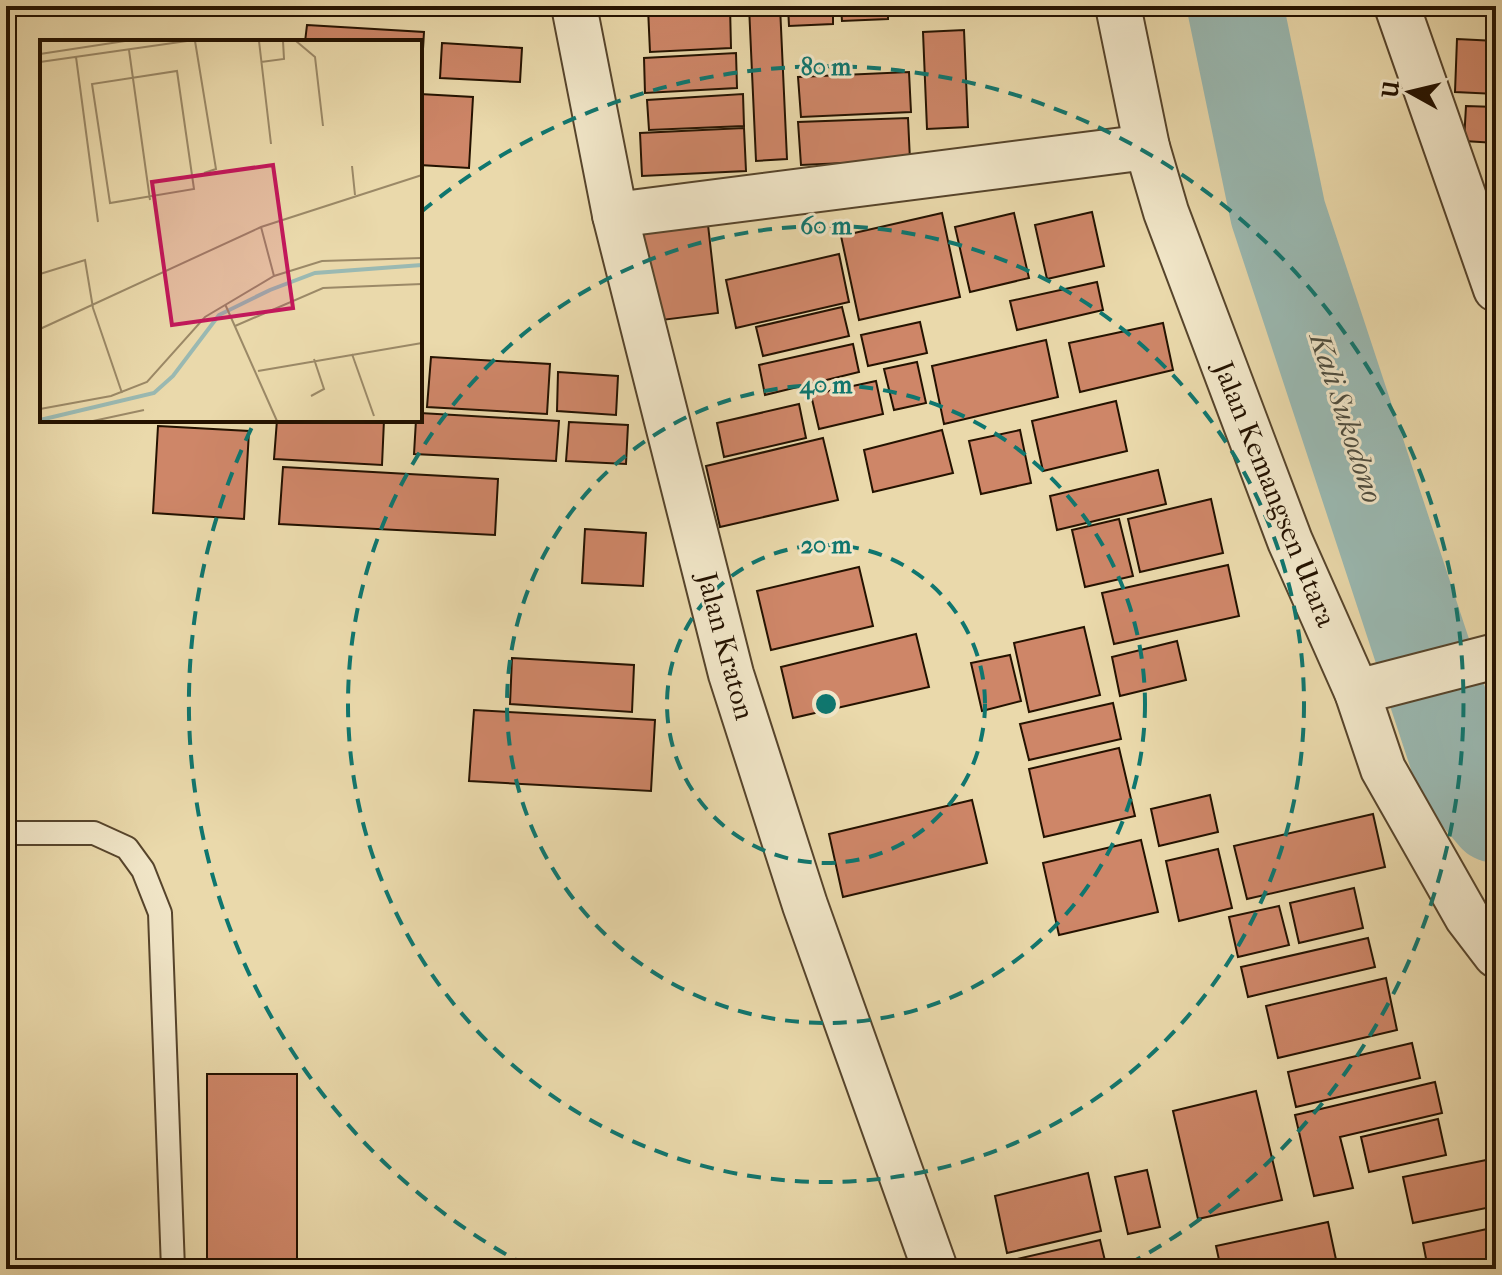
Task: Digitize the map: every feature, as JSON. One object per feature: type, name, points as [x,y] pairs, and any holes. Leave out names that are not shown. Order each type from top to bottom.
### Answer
[{"type":"street","name":"Jalan Kraton","points":[[574,6],[615,215],[731,674],[805,905],[935,1269]]},
{"type":"street","name":"Jalan Kemangsen Utara","points":[[1118,6],[1147,147],[1166,212],[1284,526],[1357,692],[1383,769],[1467,917],[1496,955]]},
{"type":"street","points":[[1397,6],[1496,289]]},
{"type":"street","points":[[615,215],[1147,147]]},
{"type":"street","points":[[1357,692],[1496,656]]},
{"type":"lane","points":[[6,833],[94,833],[127,848],[143,870],[160,913],[173,1269]]},
{"type":"building","points":[[730,6],[731,48],[650,52],[648,8]]},
{"type":"building","points":[[749,6],[780,6],[787,159],[756,161]]},
{"type":"building","points":[[788,6],[833,6],[833,24],[789,26]]},
{"type":"building","points":[[841,6],[888,6],[888,19],[842,21]]},
{"type":"building","points":[[896,6],[992,6],[992,8],[896,12]]},
{"type":"building","points":[[307,25],[424,32],[422,66],[422,40],[305,40]]},
{"type":"building","points":[[964,30],[968,127],[927,129],[923,32]]},
{"type":"building","points":[[1457,39],[1496,41],[1496,94],[1455,92]]},
{"type":"building","points":[[442,43],[522,48],[520,82],[440,78]]},
{"type":"building","points":[[736,53],[737,88],[645,93],[644,58]]},
{"type":"building","points":[[909,72],[911,112],[801,117],[798,77]]},
{"type":"building","points":[[422,94],[473,97],[469,168],[422,165]]},
{"type":"building","points":[[743,94],[744,126],[649,130],[647,100]]},
{"type":"building","points":[[1466,106],[1496,107],[1496,143],[1464,141]]},
{"type":"building","points":[[908,118],[910,160],[801,165],[798,122]]},
{"type":"building","points":[[744,128],[746,171],[642,176],[640,133]]},
{"type":"building","points":[[1092,212],[1104,266],[1047,279],[1035,225]]},
{"type":"building","points":[[942,213],[960,297],[859,320],[841,236]]},
{"type":"building","points":[[1014,213],[1029,278],[970,292],[955,227]]},
{"type":"building","points":[[707,216],[718,313],[654,321],[642,224]]},
{"type":"building","points":[[839,254],[849,302],[736,328],[726,280]]},
{"type":"building","points":[[1097,282],[1103,310],[1017,330],[1010,301]]},
{"type":"building","points":[[842,307],[849,336],[763,356],[756,327]]},
{"type":"building","points":[[920,322],[927,353],[868,366],[861,335]]},
{"type":"building","points":[[1163,323],[1173,370],[1080,392],[1069,343]]},
{"type":"building","points":[[1046,340],[1058,397],[944,424],[932,366]]},
{"type":"building","points":[[853,344],[859,372],[765,395],[759,365]]},
{"type":"building","points":[[431,357],[550,364],[547,414],[427,407]]},
{"type":"building","points":[[917,362],[926,403],[894,410],[884,369]]},
{"type":"building","points":[[558,372],[618,376],[616,415],[557,411]]},
{"type":"building","points":[[876,381],[883,414],[819,429],[811,395]]},
{"type":"building","points":[[1116,401],[1127,451],[1043,471],[1032,421]]},
{"type":"building","points":[[799,404],[806,438],[724,457],[717,423]]},
{"type":"building","points":[[422,413],[559,421],[556,461],[414,454],[416,422],[422,422]]},
{"type":"building","points":[[277,422],[384,422],[382,465],[274,459]]},
{"type":"building","points":[[569,422],[628,425],[626,464],[566,461]]},
{"type":"building","points":[[158,426],[249,431],[244,519],[153,513]]},
{"type":"building","points":[[942,430],[953,473],[873,492],[864,450]]},
{"type":"building","points":[[1020,430],[1031,483],[981,494],[969,441]]},
{"type":"building","points":[[823,438],[838,500],[720,527],[706,466]]},
{"type":"building","points":[[283,467],[498,479],[495,535],[279,524]]},
{"type":"building","points":[[1158,470],[1166,504],[1057,530],[1050,496]]},
{"type":"building","points":[[1211,499],[1223,553],[1140,572],[1128,519]]},
{"type":"building","points":[[1119,519],[1133,576],[1085,587],[1072,530]]},
{"type":"building","points":[[585,529],[646,533],[643,586],[582,583]]},
{"type":"building","points":[[1228,565],[1239,616],[1114,644],[1102,593]]},
{"type":"building","points":[[859,567],[873,626],[771,650],[757,591]]},
{"type":"building","points":[[1084,627],[1100,695],[1029,712],[1014,643]]},
{"type":"building","points":[[916,634],[929,687],[793,718],[781,667]]},
{"type":"building","points":[[1177,641],[1186,680],[1120,696],[1112,657]]},
{"type":"building","points":[[1010,655],[1021,701],[982,711],[971,663]]},
{"type":"building","points":[[512,658],[634,665],[632,712],[510,704]]},
{"type":"building","points":[[1113,703],[1121,739],[1029,760],[1020,724]]},
{"type":"building","points":[[474,710],[655,720],[651,791],[469,781]]},
{"type":"building","points":[[1119,748],[1135,816],[1044,837],[1029,769]]},
{"type":"building","points":[[1210,795],[1218,832],[1159,846],[1151,809]]},
{"type":"building","points":[[972,800],[987,863],[843,897],[829,834]]},
{"type":"building","points":[[1373,814],[1385,867],[1247,899],[1234,846]]},
{"type":"building","points":[[1141,840],[1158,912],[1059,935],[1043,863]]},
{"type":"building","points":[[1218,849],[1232,908],[1179,921],[1166,861]]},
{"type":"building","points":[[1354,888],[1363,928],[1299,943],[1290,903]]},
{"type":"building","points":[[1279,906],[1289,945],[1238,957],[1229,917]]},
{"type":"building","points":[[1368,938],[1375,967],[1248,997],[1241,967]]},
{"type":"building","points":[[1386,978],[1397,1030],[1278,1058],[1266,1006]]},
{"type":"building","points":[[1412,1043],[1420,1078],[1296,1107],[1288,1072]]},
{"type":"building","points":[[207,1074],[297,1074],[297,1269],[207,1269]]},
{"type":"building","points":[[1435,1082],[1442,1113],[1340,1137],[1353,1188],[1314,1196],[1295,1115]]},
{"type":"building","points":[[1256,1091],[1282,1200],[1198,1219],[1173,1111]]},
{"type":"building","points":[[1438,1119],[1446,1155],[1369,1172],[1361,1137]]},
{"type":"building","points":[[1496,1158],[1496,1206],[1413,1223],[1403,1177]]},
{"type":"building","points":[[1147,1170],[1160,1227],[1128,1234],[1115,1177]]},
{"type":"building","points":[[1088,1173],[1101,1231],[1007,1253],[995,1196]]},
{"type":"building","points":[[1328,1222],[1338,1269],[1221,1269],[1216,1246]]},
{"type":"building","points":[[1496,1227],[1496,1268],[1428,1269],[1423,1243]]},
{"type":"building","points":[[1100,1240],[1107,1269],[1006,1269],[1004,1262]]},
{"type":"waterway","name":"Kali Sukodono","points":[[1235,6],[1278,213],[1464,777],[1496,815]]}]
